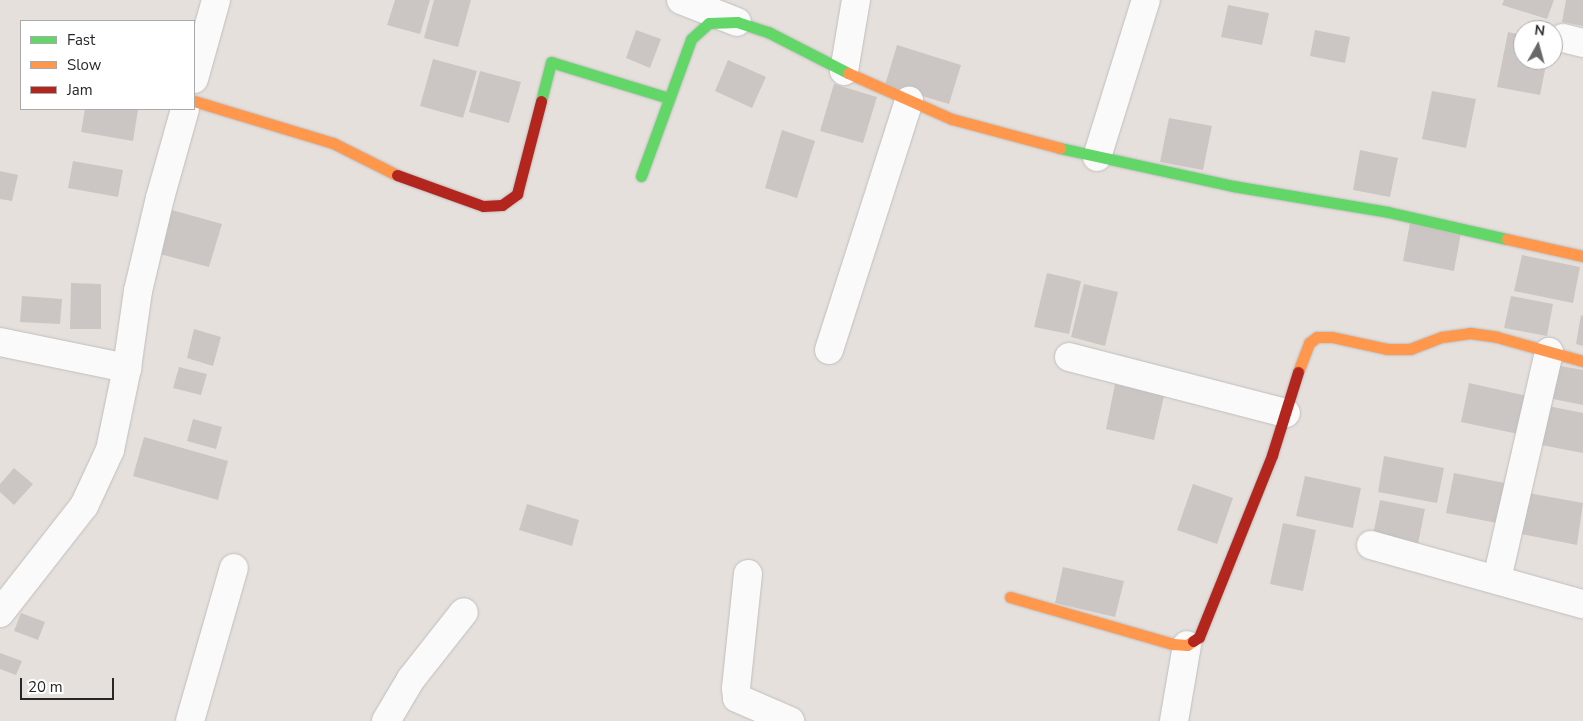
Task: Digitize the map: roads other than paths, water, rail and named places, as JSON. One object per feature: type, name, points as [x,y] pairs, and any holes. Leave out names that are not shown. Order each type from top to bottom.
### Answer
[{"type":"street","points":[[195,75],[216,0]]},
{"type":"street","points":[[681,0],[768,32],[844,71],[908,100],[970,124],[1097,157],[1233,186],[1388,212],[1583,256]]},
{"type":"street","points":[[844,71],[856,0]]},
{"type":"street","points":[[1097,157],[1146,0]]},
{"type":"street","points":[[642,176],[691,39],[709,23],[737,22]]},
{"type":"street","points":[[195,101],[333,142],[394,174],[483,206],[502,205],[517,194],[551,62],[669,98]]},
{"type":"street","points":[[828,350],[908,100]]},
{"type":"street","points":[[0,613],[84,506],[110,450],[127,368],[138,291],[160,198],[185,110]]},
{"type":"street","points":[[1010,597],[1173,644],[1187,645],[1199,637],[1207,622],[1286,413],[1303,355],[1309,344],[1317,337],[1332,337],[1387,349],[1410,348],[1442,337],[1470,333],[1498,337],[1583,361]]},
{"type":"street","points":[[0,342],[127,368]]},
{"type":"street","points":[[1497,579],[1548,352]]},
{"type":"street","points":[[1069,357],[1286,413]]},
{"type":"street","points":[[1371,545],[1583,604]]},
{"type":"street","points":[[190,721],[234,568]]},
{"type":"street","points":[[748,574],[736,688],[737,698],[790,721]]},
{"type":"street","points":[[386,721],[411,679],[464,612]]},
{"type":"street","points":[[1174,721],[1187,645]]}]
